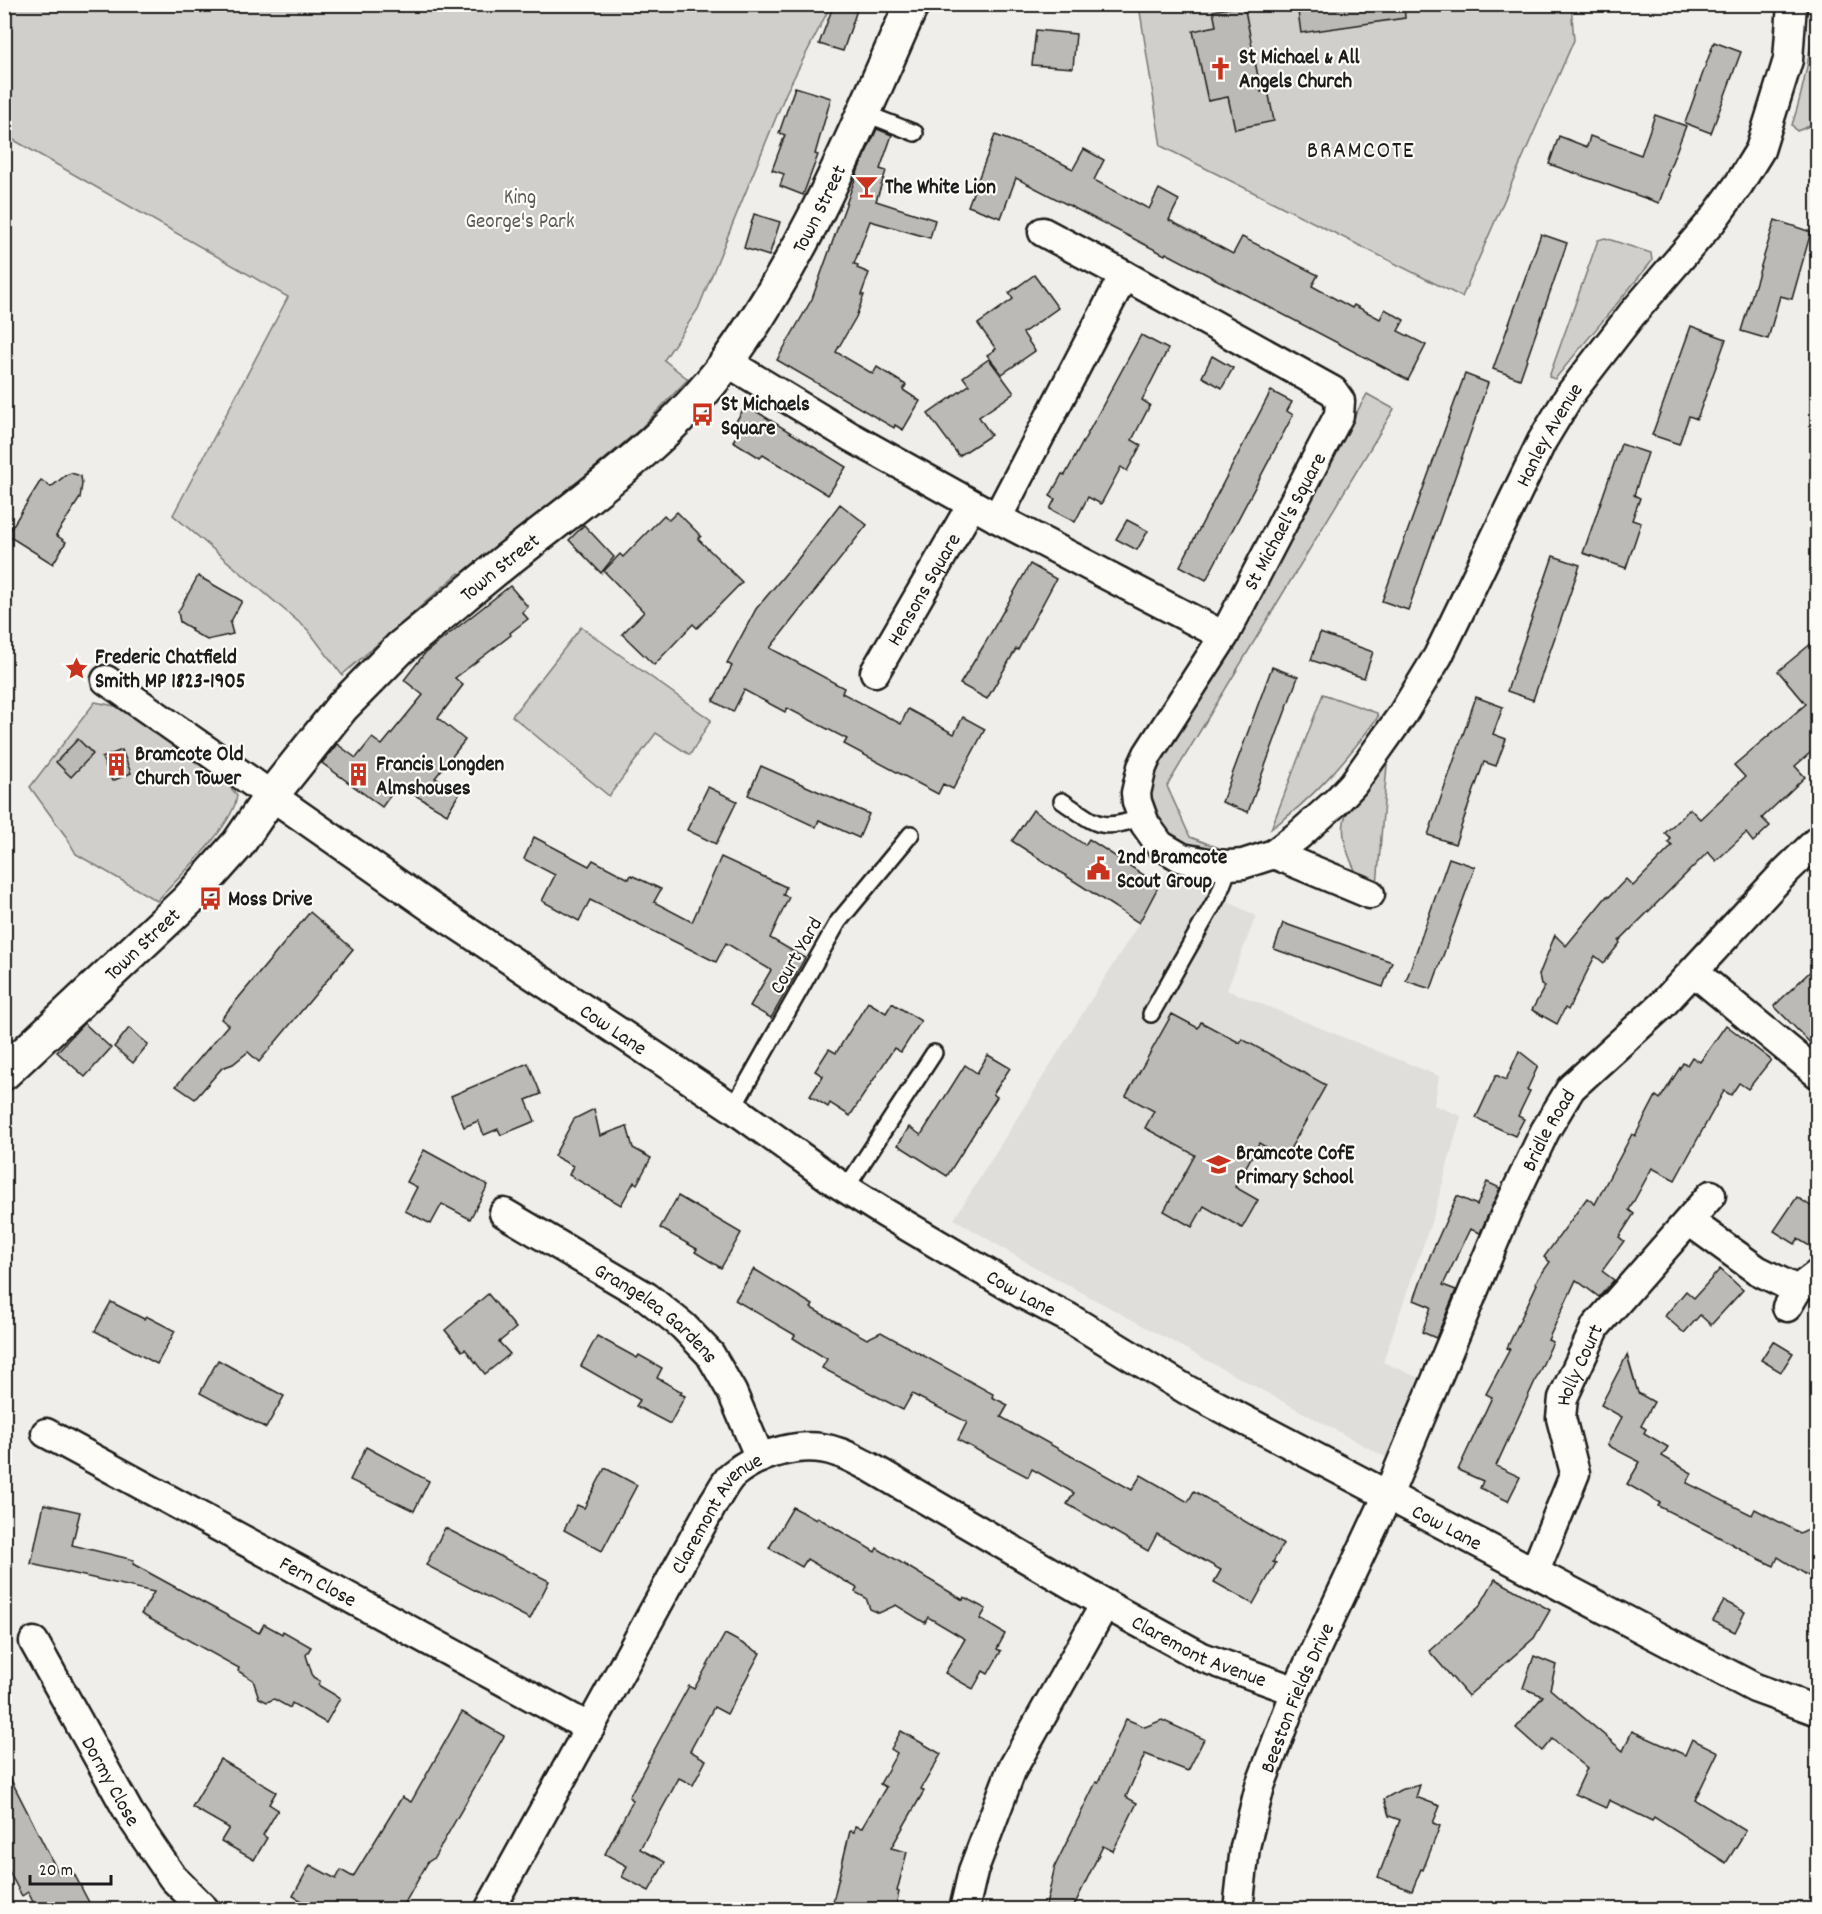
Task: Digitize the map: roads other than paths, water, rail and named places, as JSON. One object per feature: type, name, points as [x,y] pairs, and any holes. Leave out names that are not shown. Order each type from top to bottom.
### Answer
[{"type":"street","name":"Town Street","points":[[4,1073],[188,900],[238,844],[271,796],[342,707],[385,663],[651,444],[695,400],[727,362],[803,241],[864,113],[912,4]]},
{"type":"street","name":"Hanley Avenue","points":[[1224,636],[1148,754],[1137,785],[1137,802],[1150,834],[1170,852],[1197,862],[1230,865],[1243,864],[1274,854],[1299,836],[1353,784],[1402,716],[1438,656],[1542,441],[1571,393],[1632,314],[1712,221],[1760,150],[1788,60],[1792,4]]},
{"type":"street","name":"St Michael's Square","points":[[1043,232],[1333,391],[1340,401],[1339,415],[1224,636]]},
{"type":"street","points":[[997,518],[1124,275]]},
{"type":"street","points":[[727,362],[971,506],[1224,636]]},
{"type":"street","name":"Hensons Square","points":[[875,672],[971,506]]},
{"type":"street","points":[[106,680],[271,796]]},
{"type":"street","name":"Cow Lane","points":[[271,796],[432,908],[733,1108],[846,1188],[974,1266],[1069,1318],[1187,1390],[1755,1688],[1818,1711]]},
{"type":"street","name":"Bridle Road","points":[[1388,1495],[1506,1214],[1545,1131],[1571,1088],[1661,1006],[1785,872],[1818,840]]},
{"type":"street","points":[[1274,854],[1370,894]]},
{"type":"street","points":[[1694,972],[1818,1074]]},
{"type":"street","name":"Holly Court","points":[[1535,1571],[1575,1473],[1561,1418],[1563,1398],[1596,1326],[1711,1196]]},
{"type":"street","name":"Grangelea Gardens","points":[[504,1213],[647,1297],[683,1326],[711,1354],[732,1392],[760,1458]]},
{"type":"street","points":[[1689,1221],[1757,1270],[1801,1290]]},
{"type":"street","name":"Fern Close","points":[[46,1433],[590,1728]]},
{"type":"street","name":"Claremont Avenue","points":[[489,1910],[714,1502],[732,1476],[760,1458],[779,1452],[808,1447],[836,1451],[870,1467],[1202,1657],[1296,1691]]},
{"type":"street","name":"Beeston Fields Drive","points":[[1238,1910],[1245,1847],[1260,1786],[1296,1691],[1388,1495]]},
{"type":"street","points":[[964,1910],[973,1871],[1011,1771],[1106,1604]]},
{"type":"street","name":"Dormy Close","points":[[34,1642],[132,1818],[173,1878],[205,1910]]},
{"type":"lane","points":[[864,113],[915,133]]},
{"type":"lane","points":[[1062,801],[1097,825],[1115,825],[1143,817]]},
{"type":"lane","name":"Court Yard","points":[[733,1108],[838,922],[911,834]]},
{"type":"lane","points":[[1151,1014],[1218,896],[1230,865]]},
{"type":"lane","points":[[846,1188],[934,1053]]},
{"type":"place","name":"St Michael & All Angels Church","points":[[1221,68]]},
{"type":"place","name":"The White Lion","points":[[867,186]]},
{"type":"place","name":"St Michaels Square","points":[[703,415]]},
{"type":"place","name":"Frederic Chatfield Smith MP 1823-1905","points":[[77,668]]},
{"type":"place","name":"Bramcote Old Church Tower","points":[[117,765]]},
{"type":"place","name":"Francis Longden Almshouses","points":[[358,775]]},
{"type":"place","name":"2nd Bramcote Scout Group","points":[[1099,868]]},
{"type":"place","name":"Moss Drive","points":[[210,898]]},
{"type":"place","name":"Bramcote CofE Primary School","points":[[1218,1164]]},
{"type":"district","name":"BRAMCOTE","points":[[1361,149]]},
{"type":"park label","name":"King George's Park","points":[[520,208]]}]
